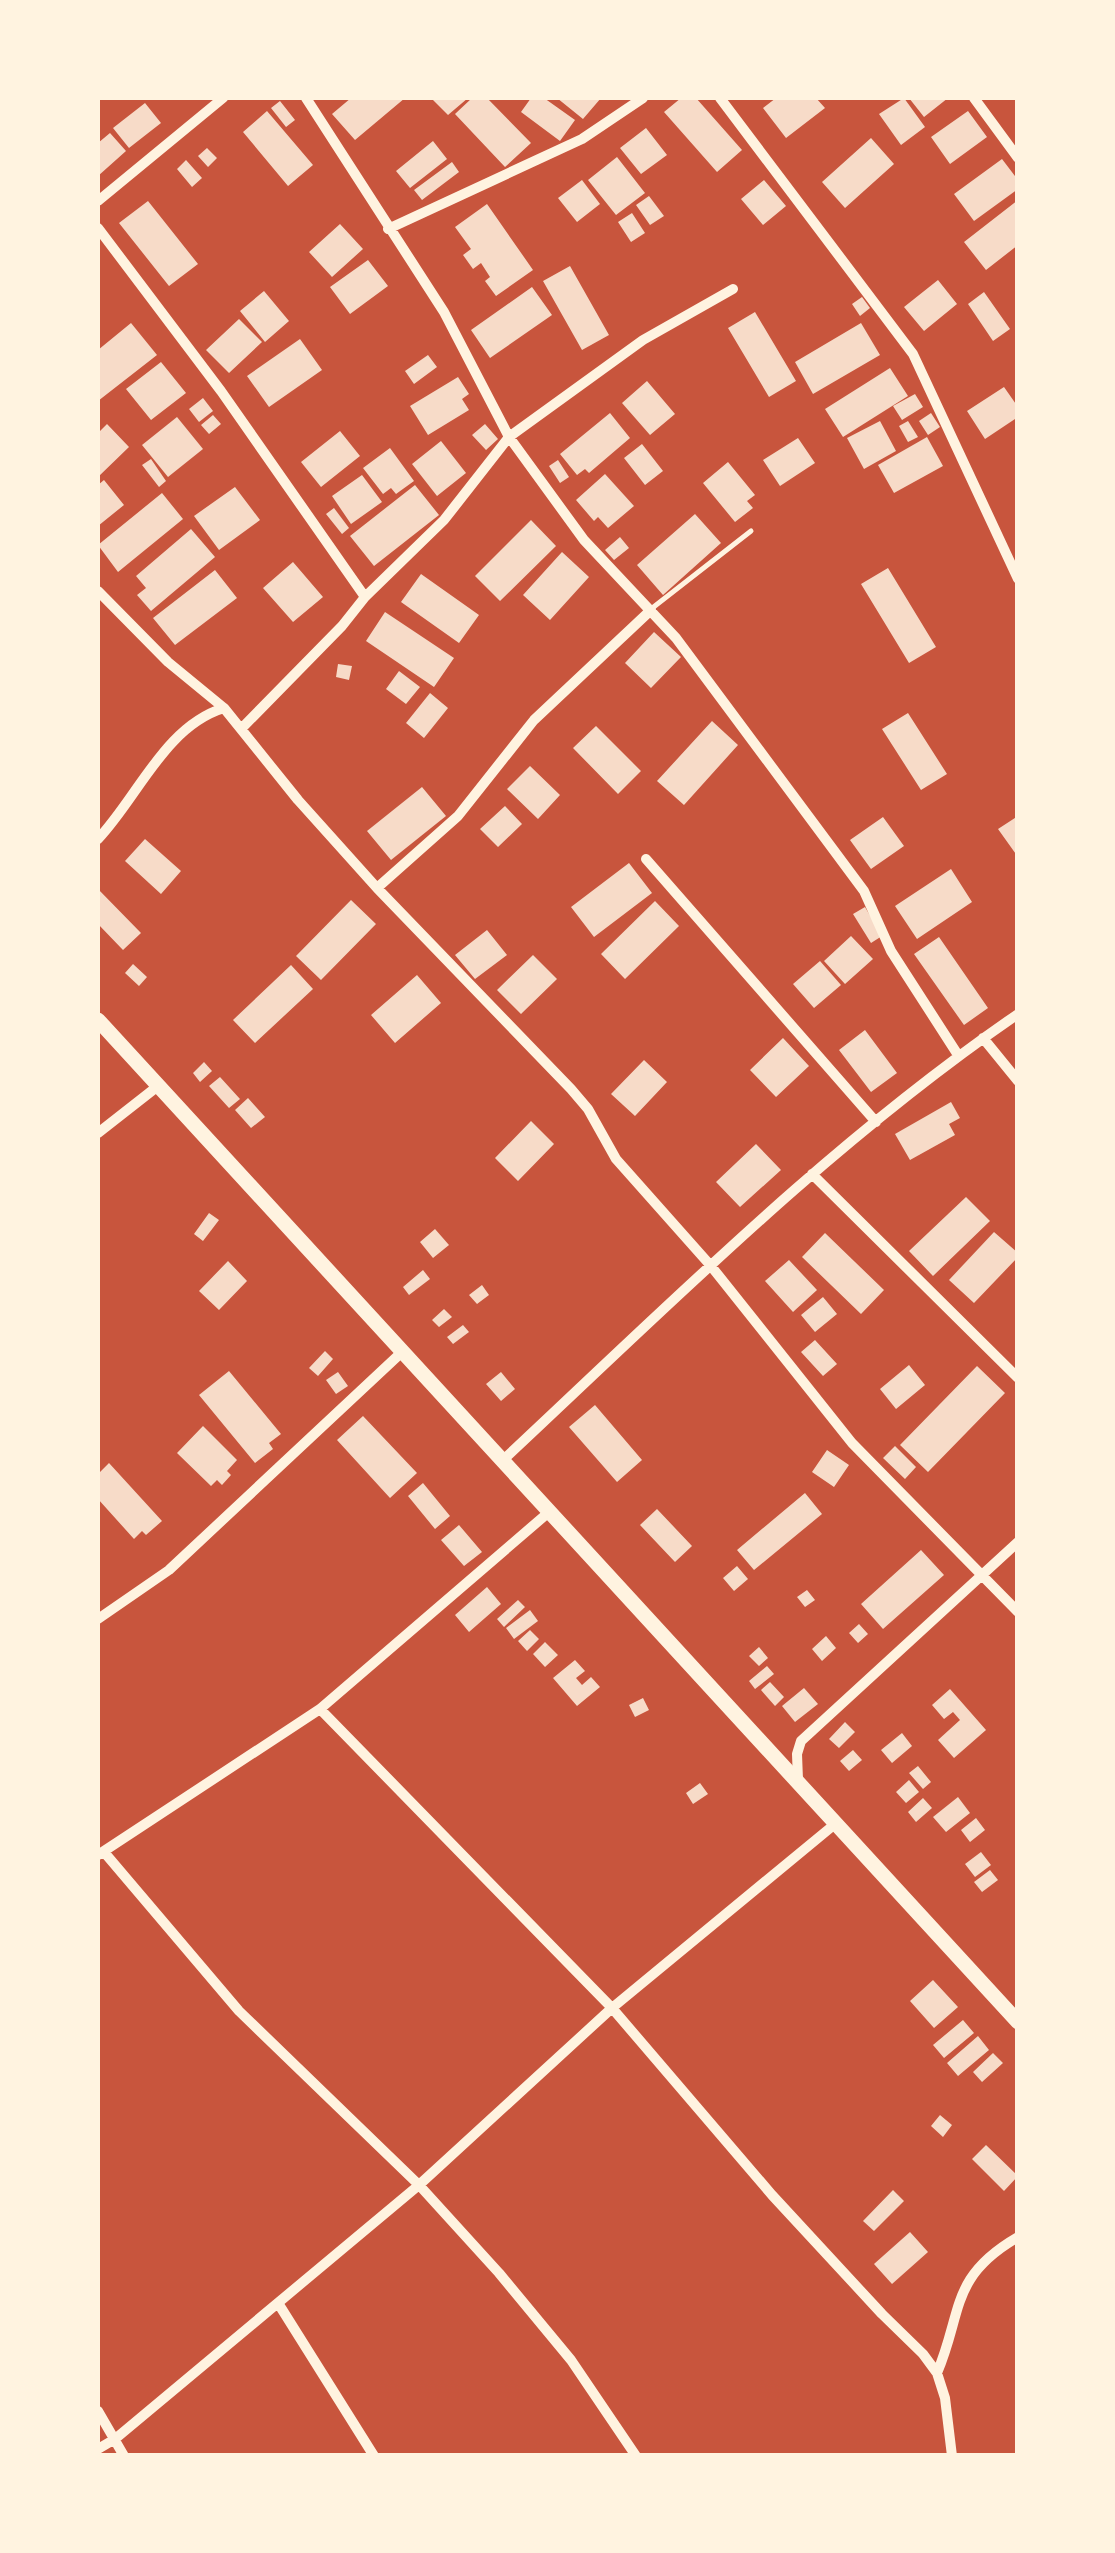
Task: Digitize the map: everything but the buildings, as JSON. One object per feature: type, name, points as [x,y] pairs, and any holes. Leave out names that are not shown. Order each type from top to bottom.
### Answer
[{"type":"main road","points":[[98,1020],[1018,2022]]},
{"type":"street","points":[[98,201],[222,98]]},
{"type":"street","points":[[306,98],[444,312],[510,437],[584,540],[651,610],[768,758],[864,891],[891,951],[958,1055]]},
{"type":"street","points":[[388,229],[582,139],[643,98]]},
{"type":"street","points":[[720,98],[914,354],[1018,580]]},
{"type":"street","points":[[974,98],[1018,158]]},
{"type":"street","points":[[98,228],[221,391],[365,598]]},
{"type":"street","points":[[241,729],[444,520],[510,437],[643,340],[733,289]]},
{"type":"street","points":[[98,591],[168,662],[224,708],[298,800],[377,888],[571,1089],[616,1159],[711,1266],[852,1443],[1018,1612]]},
{"type":"street","points":[[377,888],[458,816],[534,720],[651,610]]},
{"type":"street","points":[[98,839],[172,743],[202,717],[224,708]]},
{"type":"street","points":[[646,859],[876,1122]]},
{"type":"street","points":[[502,1461],[812,1174],[958,1055],[1018,1014]]},
{"type":"street","points":[[983,1038],[1018,1081]]},
{"type":"street","points":[[98,1133],[158,1086]]},
{"type":"street","points":[[812,1174],[1018,1378]]},
{"type":"street","points":[[98,1619],[169,1570],[402,1352]]},
{"type":"street","points":[[549,1512],[320,1709],[100,1853],[239,2012],[419,2186],[499,2273],[559,2346],[636,2456]]},
{"type":"street","points":[[798,1782],[797,1754],[801,1742],[1018,1542]]},
{"type":"street","points":[[320,1709],[612,2008],[772,2195],[924,2354],[937,2373],[945,2398],[952,2456]]},
{"type":"street","points":[[98,2450],[419,2186],[612,2008],[835,1824]]},
{"type":"street","points":[[937,2373],[958,2302],[974,2271],[1018,2237]]},
{"type":"street","points":[[278,2303],[374,2456]]},
{"type":"street","points":[[98,2411],[124,2456]]},
{"type":"lane","points":[[651,610],[752,532]]}]
